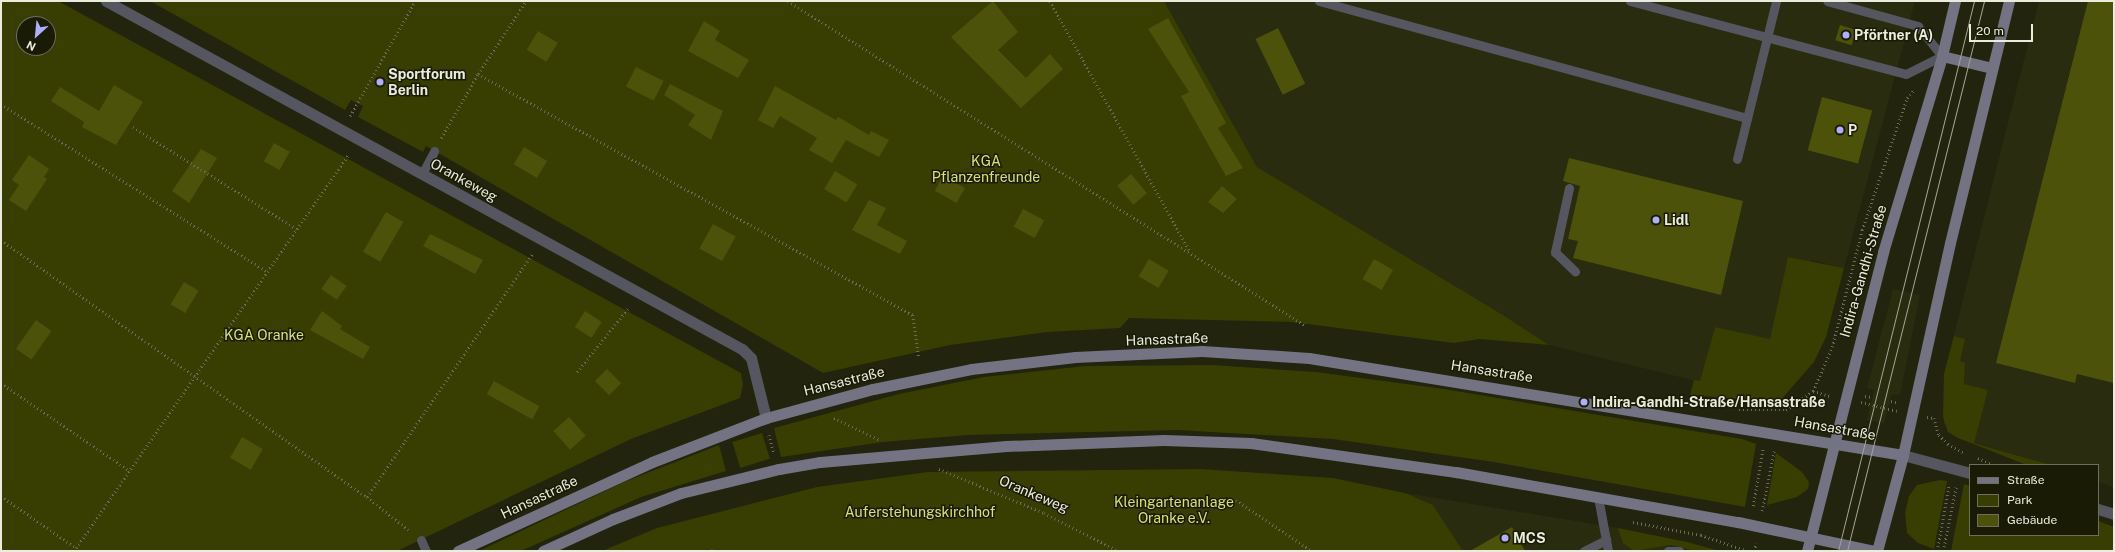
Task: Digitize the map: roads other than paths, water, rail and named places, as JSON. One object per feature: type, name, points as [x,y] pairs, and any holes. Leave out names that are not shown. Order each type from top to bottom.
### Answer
[{"type":"main road","name":"Indira-Gandhi-Straße","points":[[1807,551],[1833,442],[1882,252],[1942,56],[1955,1]]},
{"type":"main road","points":[[543,551],[613,519],[681,493],[779,469],[885,455],[1006,446],[1164,440],[1251,443],[1456,472],[1598,497],[1876,551],[1903,455],[1950,243],[2009,1]]},
{"type":"main road","points":[[1942,56],[1992,68]]},
{"type":"main road","name":"Hansastraße","points":[[458,551],[652,462],[766,418],[808,405],[971,369],[1075,357],[1202,351],[1309,358],[1833,442],[1903,455]]},
{"type":"street","name":"Orankeweg","points":[[106,1],[742,349],[751,358],[766,418]]},
{"type":"street","points":[[1903,455],[1969,473]]},
{"type":"street","points":[[2099,509],[2114,514]]},
{"type":"lane","points":[[1319,1],[1747,118]]},
{"type":"lane","points":[[1630,1],[1906,74],[1942,56],[1918,26],[1827,1]]},
{"type":"lane","points":[[1737,159],[1776,1]]},
{"type":"lane","points":[[422,174],[434,151]]},
{"type":"lane","points":[[1569,188],[1555,252],[1576,271]]},
{"type":"lane","points":[[1598,497],[1608,551]]},
{"type":"lane","points":[[421,540],[426,551]]},
{"type":"lane","points":[[1584,551],[1606,540]]},
{"type":"lane","points":[[1668,551],[1679,551]]},
{"type":"tram line","points":[[1838,551],[1974,1]]},
{"type":"tram line","points":[[1847,551],[1984,1]]},
{"type":"place","name":"Pförtner (A)","points":[[1846,35]]},
{"type":"place","name":"Sportforum Berlin","points":[[380,82]]},
{"type":"place","name":"P","points":[[1840,130]]},
{"type":"place","name":"Lidl","points":[[1656,220]]},
{"type":"place","name":"Indira-Gandhi-Straße/Hansastraße","points":[[1584,402]]},
{"type":"place","name":"MCS","points":[[1505,538]]},
{"type":"park label","name":"KGA Pflanzenfreunde","points":[[986,170]]},
{"type":"park label","name":"KGA Oranke","points":[[264,335]]},
{"type":"park label","name":"Kleingartenanlage Oranke e.V.","points":[[1174,510]]},
{"type":"park label","name":"Auferstehungskirchhof","points":[[920,512]]}]
